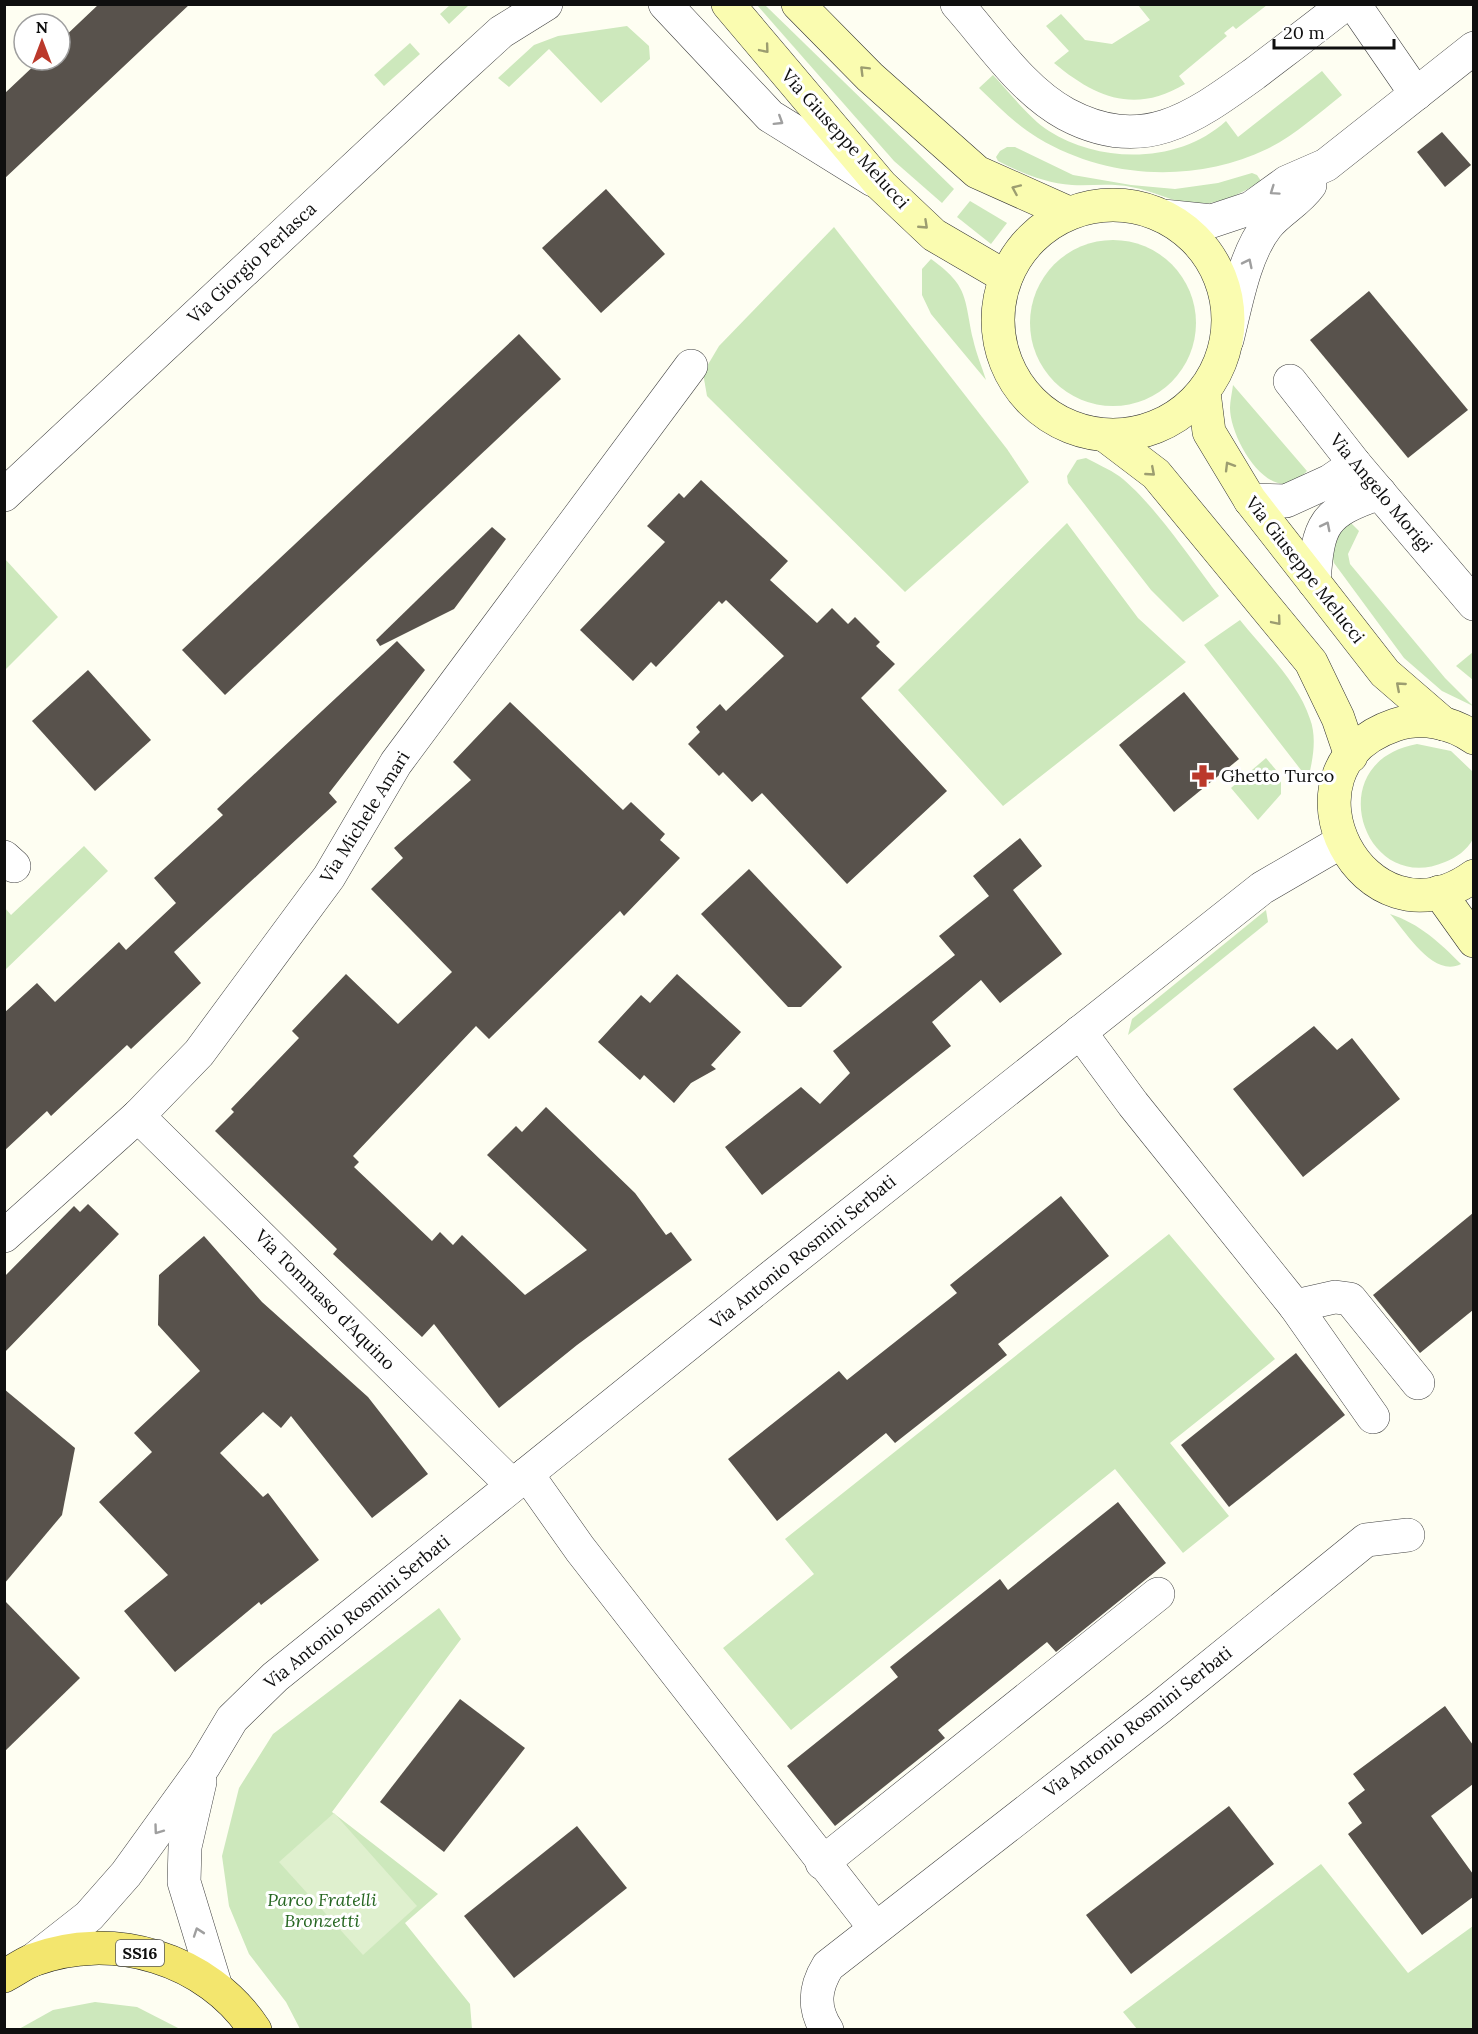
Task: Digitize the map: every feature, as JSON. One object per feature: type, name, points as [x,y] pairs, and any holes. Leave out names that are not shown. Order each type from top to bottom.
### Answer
[{"type":"main road","name":"Via Giuseppe Melucci","points":[[728,4],[881,184],[934,235],[1006,276]]},
{"type":"main road","points":[[798,4],[870,77],[977,172],[1070,213]]},
{"type":"main road","points":[[1117,205],[1141,208],[1163,216],[1184,229],[1202,247],[1216,267],[1225,291],[1229,315],[1227,340],[1215,376],[1204,392],[1170,421],[1128,435],[1106,436],[1082,432],[1052,418],[1022,392],[1008,371],[1000,348],[997,324],[998,300],[1006,276],[1016,256],[1031,238],[1049,224],[1070,213],[1093,207],[1117,205]]},
{"type":"main road","name":"Via Giuseppe Melucci","points":[[1204,392],[1209,432],[1250,500],[1385,673],[1444,724]]},
{"type":"main road","points":[[1106,436],[1156,474],[1311,662],[1338,718],[1351,756]]},
{"type":"main road","points":[[1473,738],[1465,732],[1444,724],[1424,720],[1393,726],[1365,740],[1351,756],[1340,776],[1334,798],[1335,820],[1341,842],[1354,862],[1371,878],[1392,890],[1415,894],[1439,892],[1463,884],[1473,876]]},
{"type":"main road","points":[[1439,892],[1473,941]]},
{"type":"main road","name":"SS16","points":[[4,1976],[19,1962],[81,1948],[130,1950],[175,1962],[216,1987],[246,2016],[255,2030]]},
{"type":"street","name":"Via Giorgio Perlasca","points":[[501,32],[520,4]]},
{"type":"street","name":"Via Giorgio Perlasca","points":[[4,495],[501,32],[546,4]]},
{"type":"street","points":[[665,4],[770,116],[881,184]]},
{"type":"street","points":[[957,4],[1028,85],[1065,113],[1109,129],[1137,131],[1159,128],[1203,111],[1345,4]]},
{"type":"street","points":[[1354,4],[1416,94]]},
{"type":"street","points":[[1227,340],[1244,271],[1267,226],[1301,198],[1326,165],[1473,48]]},
{"type":"street","points":[[1163,216],[1212,221],[1251,208],[1287,182],[1326,165]]},
{"type":"street","name":"Via Michele Amari","points":[[4,1236],[138,1116],[198,1053],[329,877],[396,763],[691,366]]},
{"type":"street","name":"Via Angelo Morigi","points":[[1290,381],[1355,464],[1473,604]]},
{"type":"street","points":[[1250,500],[1286,501],[1330,481],[1355,464]]},
{"type":"street","points":[[1314,582],[1317,547],[1328,520],[1346,504],[1380,493]]},
{"type":"street","name":"Via Antonio Rosmini Serbati","points":[[19,1962],[89,1916],[126,1874],[204,1766],[232,1719],[275,1677],[1262,888],[1341,842]]},
{"type":"street","points":[[1080,1032],[1133,1104],[1295,1306],[1373,1417]]},
{"type":"street","name":"Via Tommaso d'Aquino","points":[[138,1116],[520,1480]]},
{"type":"street","points":[[1295,1306],[1335,1297],[1350,1299],[1418,1383]]},
{"type":"street","points":[[520,1480],[580,1549],[822,1863],[875,1928]]},
{"type":"street","name":"Via Antonio Rosmini Serbati","points":[[827,2030],[817,2004],[817,1984],[828,1966],[1159,1708],[1366,1540],[1408,1535]]},
{"type":"street","points":[[822,1863],[1158,1594]]},
{"type":"street","name":"Via Antonio Rosmini Serbati","points":[[204,1766],[185,1847],[184,1882],[216,1987]]},
{"type":"green space","points":[[450,5],[469,5],[449,24],[440,14]]},
{"type":"green space","points":[[757,5],[765,5],[954,189],[942,203],[894,161]]},
{"type":"green space","points":[[1138,5],[1267,5],[1236,29],[1233,26],[1224,33],[1227,36],[1179,76],[1185,84],[1167,93],[1149,98],[1133,100],[1101,93],[1085,85],[1054,63],[1069,51],[1046,26],[1061,14],[1085,40],[1112,44],[1150,20]]},
{"type":"green space","points":[[627,26],[649,46],[650,59],[601,103],[549,49],[509,87],[498,78],[534,45],[558,36]]},
{"type":"green space","points":[[410,43],[420,54],[384,86],[374,75]]},
{"type":"green space","points":[[1322,71],[1342,95],[1297,131],[1267,149],[1239,160],[1211,168],[1181,172],[1122,169],[1065,152],[1022,127],[979,88],[993,75],[1027,112],[1049,131],[1070,142],[1092,149],[1115,154],[1139,154],[1163,152],[1186,145],[1207,135],[1226,121],[1238,137]]},
{"type":"green space","points":[[1007,147],[1015,147],[1073,175],[1131,185],[1175,189],[1218,183],[1252,173],[1257,175],[1261,181],[1226,199],[1193,204],[1124,186],[1072,185],[1043,180],[998,161],[996,157]]},
{"type":"green space","points":[[970,201],[1007,223],[991,244],[957,217]]},
{"type":"green space","points":[[834,227],[1007,449],[1029,482],[905,592],[707,396],[703,373],[719,346]]},
{"type":"green space","points":[[1113,240],[1145,247],[1159,254],[1171,265],[1182,277],[1189,291],[1196,323],[1189,355],[1182,369],[1171,381],[1159,392],[1145,399],[1113,406],[1081,399],[1067,392],[1055,381],[1044,369],[1037,355],[1030,323],[1037,291],[1044,277],[1055,265],[1067,254],[1081,247]]},
{"type":"green space","points":[[931,259],[959,285],[966,303],[974,344],[986,380],[931,314],[922,295],[922,269]]},
{"type":"green space","points":[[1233,385],[1307,471],[1296,480],[1287,484],[1273,481],[1263,475],[1246,455],[1231,418]]},
{"type":"green space","points":[[1086,458],[1119,476],[1132,487],[1172,533],[1219,596],[1183,622],[1151,590],[1068,483],[1067,476],[1077,460]]},
{"type":"green space","points":[[1067,523],[1138,618],[1186,662],[1003,806],[898,690]]},
{"type":"green space","points":[[1351,523],[1359,531],[1348,554],[1350,564],[1445,678],[1473,706],[1442,691],[1404,658],[1334,563],[1331,553],[1335,532]]},
{"type":"green space","points":[[5,559],[58,617],[5,670]]},
{"type":"green space","points":[[1240,620],[1289,679],[1305,705],[1314,741],[1308,779],[1204,645]]},
{"type":"green space","points":[[1473,652],[1473,680],[1456,666]]},
{"type":"green space","points":[[1417,744],[1451,751],[1473,772],[1473,839],[1453,858],[1416,868],[1393,861],[1374,845],[1364,823],[1361,798],[1368,775],[1386,756]]},
{"type":"green space","points":[[1266,758],[1281,776],[1281,794],[1258,820],[1231,788]]},
{"type":"green space","points":[[84,846],[108,871],[5,970],[5,908],[11,915]]},
{"type":"green space","points":[[1266,910],[1268,922],[1128,1035],[1132,1019]]},
{"type":"green space","points":[[1390,914],[1411,923],[1445,948],[1461,964],[1451,967],[1440,965],[1431,959],[1421,951]]},
{"type":"green space","points":[[1169,1234],[1275,1359],[1170,1443],[1229,1516],[1183,1553],[1115,1469],[791,1730],[723,1648],[814,1574],[785,1539]]},
{"type":"green space","name":"Parco Fratelli Bronzetti","points":[[439,1608],[461,1639],[332,1812],[438,1894],[405,1923],[470,2004],[472,2029],[300,2029],[286,2002],[249,1954],[229,1906],[222,1856],[239,1788],[273,1734]]},
{"type":"green space","points":[[334,1813],[417,1906],[363,1955],[279,1862]]},
{"type":"green space","points":[[1321,1864],[1408,1973],[1473,1926],[1473,2029],[1137,2029],[1123,2012]]},
{"type":"green space","points":[[95,2002],[137,2007],[180,2029],[19,2029],[53,2010]]},
{"type":"building","points":[[99,4],[190,4],[4,179],[4,94],[27,72],[72,72],[72,30]]},
{"type":"building","points":[[1442,132],[1471,165],[1445,187],[1417,152]]},
{"type":"building","points":[[606,189],[665,254],[601,313],[542,248]]},
{"type":"building","points":[[1369,291],[1468,410],[1408,458],[1310,340]]},
{"type":"building","points":[[519,334],[561,379],[225,695],[182,650]]},
{"type":"building","points":[[701,480],[788,561],[770,580],[817,623],[832,608],[848,624],[855,617],[880,642],[876,646],[895,664],[861,698],[947,791],[847,884],[762,793],[752,802],[723,772],[719,776],[688,744],[700,732],[696,727],[720,704],[726,711],[784,656],[726,600],[722,604],[719,601],[656,667],[651,662],[633,681],[580,630],[665,542],[647,526],[679,493],[684,498]]},
{"type":"building","points":[[492,527],[506,539],[454,609],[380,646],[376,640]]},
{"type":"building","points":[[397,641],[425,670],[329,793],[337,802],[174,952],[201,983],[131,1049],[127,1045],[51,1116],[47,1111],[4,1151],[4,1013],[37,983],[55,1002],[119,942],[126,950],[176,903],[154,878],[223,815],[217,809]]},
{"type":"building","points":[[88,670],[151,740],[95,791],[32,721]]},
{"type":"building","points":[[1184,692],[1239,759],[1174,812],[1119,745]]},
{"type":"building","points":[[510,702],[623,810],[631,802],[665,834],[660,840],[680,858],[624,916],[620,911],[489,1039],[476,1026],[353,1156],[359,1162],[354,1167],[432,1241],[440,1232],[453,1245],[462,1235],[525,1295],[587,1250],[487,1155],[516,1126],[522,1132],[546,1107],[635,1193],[666,1235],[671,1232],[692,1260],[577,1345],[499,1408],[434,1324],[422,1337],[333,1254],[337,1249],[215,1131],[234,1112],[231,1109],[299,1038],[292,1031],[346,974],[398,1024],[452,972],[371,889],[403,858],[394,848],[471,780],[453,762]]},
{"type":"building","points":[[1020,838],[1042,866],[1013,890],[1062,954],[1000,1003],[981,980],[932,1022],[951,1046],[762,1195],[725,1147],[801,1087],[820,1104],[850,1073],[833,1051],[955,955],[939,936],[989,896],[973,876]]},
{"type":"building","points":[[749,869],[842,967],[801,1007],[788,1007],[701,914]]},
{"type":"building","points":[[677,974],[741,1032],[711,1065],[716,1069],[691,1083],[674,1103],[644,1075],[640,1080],[598,1042],[641,995],[650,1003]]},
{"type":"building","points":[[1314,1026],[1337,1050],[1352,1038],[1400,1099],[1303,1177],[1233,1089]]},
{"type":"building","points":[[1061,1196],[1109,1256],[998,1344],[1007,1355],[895,1443],[886,1433],[777,1521],[728,1459],[839,1371],[847,1380],[957,1293],[950,1285]]},
{"type":"building","points":[[88,1204],[119,1234],[4,1353],[4,1277],[74,1206],[80,1212]]},
{"type":"building","points":[[1473,1213],[1473,1310],[1420,1353],[1373,1295]]},
{"type":"building","points":[[204,1236],[262,1302],[368,1397],[428,1474],[372,1518],[291,1416],[281,1428],[263,1412],[220,1453],[263,1497],[268,1493],[319,1560],[261,1605],[259,1602],[175,1672],[124,1611],[168,1575],[99,1502],[152,1452],[134,1433],[200,1371],[158,1325],[159,1275]]},
{"type":"building","points":[[1296,1353],[1345,1415],[1229,1507],[1181,1445]]},
{"type":"building","points":[[4,1389],[75,1448],[62,1515],[4,1584]]},
{"type":"building","points":[[1118,1502],[1166,1563],[1056,1652],[1047,1642],[938,1730],[945,1738],[835,1826],[787,1766],[898,1677],[890,1667],[1000,1579],[1008,1590]]},
{"type":"building","points":[[4,1600],[80,1678],[4,1752]]},
{"type":"building","points":[[460,1699],[525,1748],[444,1852],[380,1802]]},
{"type":"building","points":[[1445,1706],[1473,1745],[1473,1784],[1431,1816],[1473,1874],[1473,1897],[1422,1935],[1348,1834],[1362,1823],[1348,1803],[1365,1790],[1353,1774]]},
{"type":"building","points":[[1229,1806],[1274,1864],[1131,1974],[1086,1915]]},
{"type":"building","points":[[577,1826],[627,1888],[514,1978],[464,1916]]},
{"type":"place","name":"Ghetto Turco","points":[[1203,776]]}]
